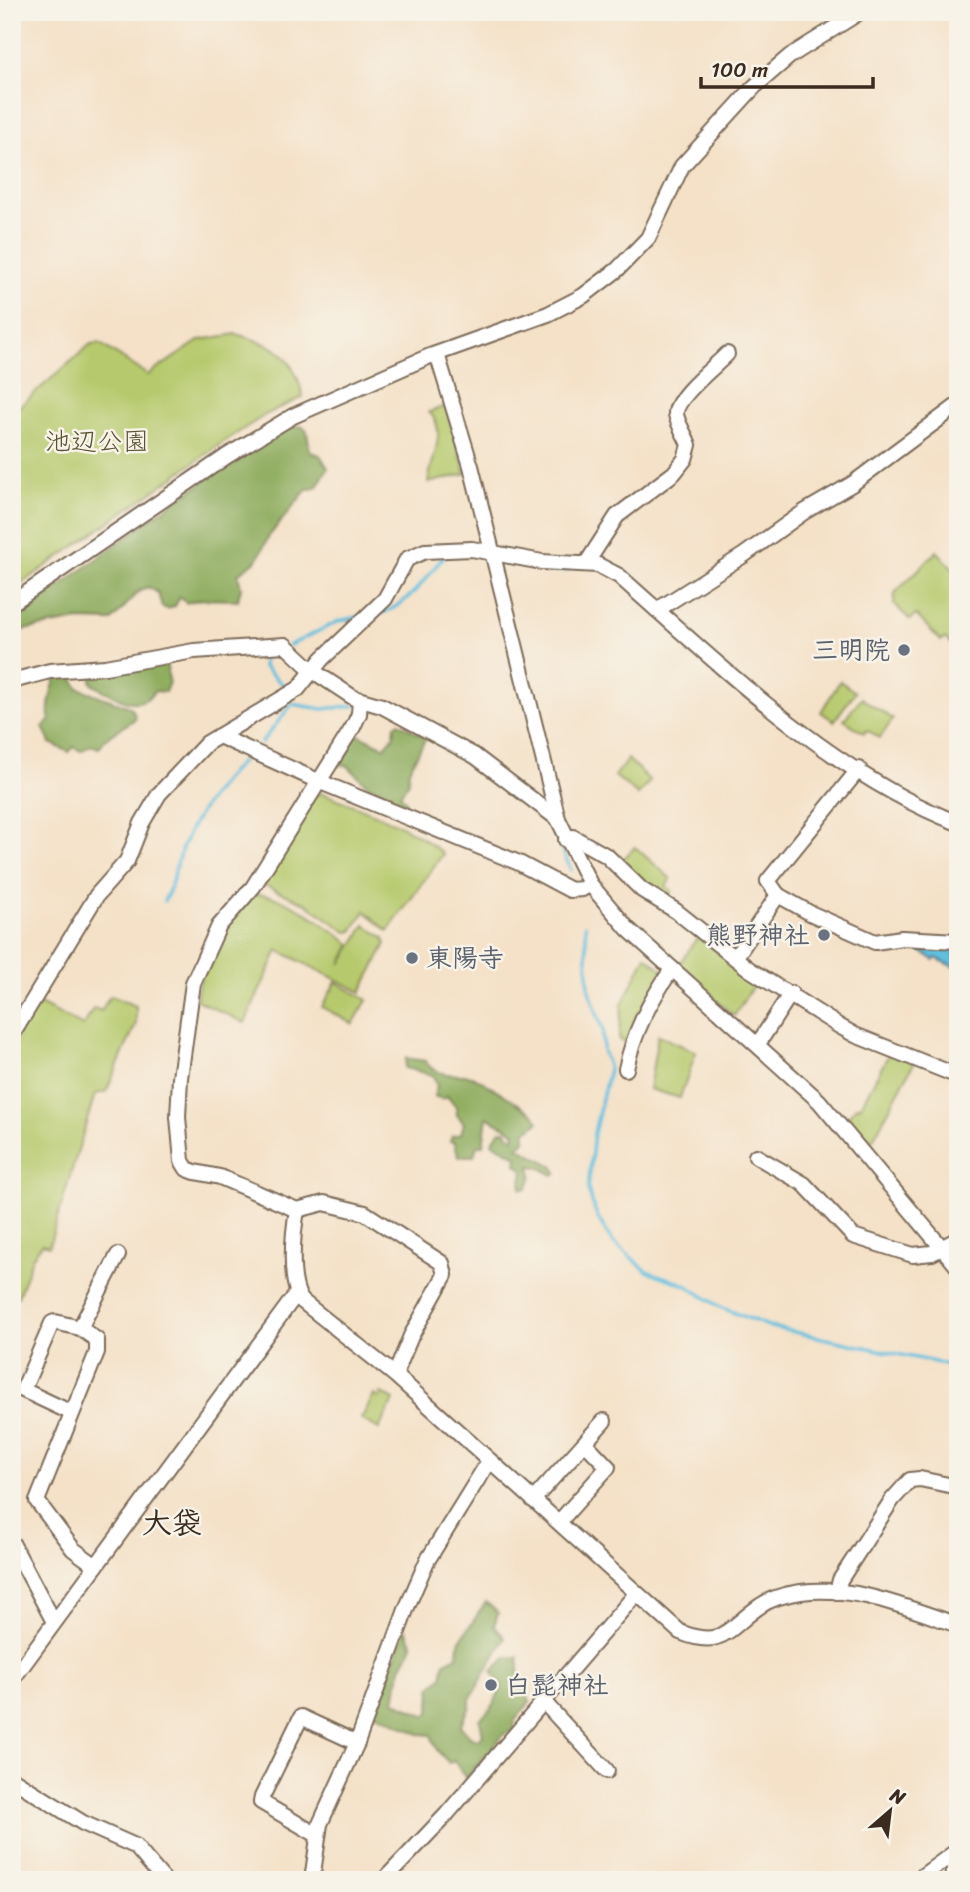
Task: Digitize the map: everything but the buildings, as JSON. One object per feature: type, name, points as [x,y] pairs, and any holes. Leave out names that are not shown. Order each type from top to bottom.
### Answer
[{"type":"street","points":[[12,603],[272,428],[322,402],[437,354],[548,314],[603,282],[648,238],[682,166],[724,117],[790,55],[860,12]]},
{"type":"street","points":[[437,354],[451,394],[494,558],[558,819],[590,884],[628,929],[758,1044],[827,1110],[958,1266]]},
{"type":"street","points":[[586,564],[617,516],[681,466],[689,445],[676,415],[678,408],[697,382],[727,354]]},
{"type":"street","points":[[656,610],[744,555],[804,512],[852,484],[958,405]]},
{"type":"street","points":[[12,1035],[97,895],[127,861],[149,809],[194,757],[219,736],[292,694],[322,659],[385,599],[407,559],[435,550],[494,558],[598,565],[619,576],[758,697],[908,801],[958,823]]},
{"type":"street","points":[[12,681],[50,671],[105,667],[194,651],[286,646],[313,671],[360,700],[382,706],[475,756],[558,819]]},
{"type":"street","points":[[360,700],[359,714],[353,727],[253,887],[219,926],[193,983],[178,1117],[182,1161],[187,1169],[220,1177],[297,1210],[324,1203],[365,1213],[445,1267],[443,1279],[411,1336],[395,1375]]},
{"type":"street","points":[[219,736],[318,781],[519,863],[570,890],[582,889],[590,884]]},
{"type":"street","points":[[859,769],[768,881],[768,885],[778,895],[810,913],[875,942],[902,938],[958,941]]},
{"type":"street","points":[[566,840],[573,837],[607,856],[642,890],[676,911],[735,958],[855,1035],[958,1076]]},
{"type":"street","points":[[735,958],[778,895]]},
{"type":"street","points":[[626,1069],[641,1021],[672,969]]},
{"type":"street","points":[[758,1044],[791,993]]},
{"type":"street","points":[[756,1156],[804,1184],[853,1236],[913,1255],[943,1248],[958,1239]]},
{"type":"street","points":[[297,1210],[293,1263],[297,1293],[395,1375],[680,1632],[697,1638],[714,1638],[729,1633],[761,1605],[783,1596],[837,1592],[869,1596],[958,1625]]},
{"type":"street","points":[[80,1328],[118,1255]]},
{"type":"street","points":[[12,1680],[297,1293]]},
{"type":"street","points":[[72,1413],[23,1390],[52,1323],[80,1328],[97,1340],[97,1352],[37,1501],[73,1549],[96,1566]]},
{"type":"street","points":[[533,1500],[604,1421]]},
{"type":"street","points":[[559,1522],[608,1467],[585,1443]]},
{"type":"street","points":[[312,1880],[317,1835],[357,1743],[395,1638],[427,1561],[489,1461]]},
{"type":"street","points":[[837,1592],[840,1580],[892,1500],[910,1480],[920,1479],[958,1487]]},
{"type":"street","points":[[12,1543],[54,1622]]},
{"type":"street","points":[[384,1880],[446,1815],[542,1700],[636,1594]]},
{"type":"street","points":[[542,1700],[607,1770]]},
{"type":"street","points":[[317,1835],[261,1802],[262,1797],[301,1717],[357,1743]]},
{"type":"street","points":[[12,1779],[83,1823],[135,1846],[164,1880]]},
{"type":"street","points":[[917,1880],[958,1850]]},
{"type":"street","points":[[951,1880],[958,1859]]},
{"type":"green space","name":"池辺公園","points":[[236,334],[262,343],[281,354],[294,370],[303,397],[265,415],[225,441],[12,590],[12,413],[91,344],[99,343],[148,375],[200,340]]},
{"type":"green space","points":[[446,406],[466,474],[428,483],[438,437],[435,419],[429,412]]},
{"type":"green space","points":[[301,426],[307,431],[310,452],[320,455],[328,468],[316,488],[307,489],[269,536],[257,560],[238,574],[241,587],[238,600],[201,599],[186,603],[180,597],[175,606],[168,609],[162,607],[158,593],[148,587],[138,592],[112,621],[79,620],[12,632],[12,615],[48,595],[175,501],[285,428]]},
{"type":"green space","points":[[937,551],[958,574],[958,636],[951,644],[945,638],[941,641],[916,615],[910,620],[894,604],[895,593]]},
{"type":"green space","points":[[166,661],[169,682],[165,692],[155,691],[141,701],[133,702],[117,697],[93,685],[91,681],[93,673]]},
{"type":"green space","points":[[58,675],[71,675],[78,688],[132,708],[136,718],[105,739],[99,748],[91,745],[81,751],[74,747],[69,752],[50,743],[43,727],[50,720],[50,698]]},
{"type":"green space","points":[[840,681],[855,692],[834,721],[821,712]]},
{"type":"green space","points":[[861,698],[893,719],[880,738],[867,730],[864,733],[844,720]]},
{"type":"green space","points":[[399,723],[426,738],[409,770],[408,783],[400,795],[406,801],[404,809],[380,799],[379,790],[367,785],[347,765],[333,765],[355,733],[385,747],[394,736],[395,725]]},
{"type":"green space","points":[[628,759],[650,781],[638,795],[615,776]]},
{"type":"green space","points":[[322,793],[401,826],[443,854],[388,931],[365,911],[352,931],[347,932],[305,903],[262,884],[314,795]]},
{"type":"green space","points":[[635,847],[671,879],[666,886],[672,891],[665,903],[619,863]]},
{"type":"green space","points":[[251,894],[265,895],[291,904],[351,944],[341,964],[365,925],[384,938],[386,944],[361,992],[278,950],[245,1023],[196,1000],[209,957]]},
{"type":"green space","points":[[698,937],[758,978],[734,1016],[678,966]]},
{"type":"green space","points":[[646,956],[664,971],[627,1042],[619,1040],[622,1004]]},
{"type":"green space","points":[[336,982],[367,1000],[353,1024],[322,1007]]},
{"type":"green space","points":[[110,996],[136,1006],[136,1024],[106,1092],[95,1094],[49,1246],[42,1244],[32,1258],[18,1297],[12,1296],[12,1043],[36,1002],[83,1026],[94,1008],[101,1011]]},
{"type":"green space","points":[[658,1035],[696,1052],[680,1098],[649,1089]]},
{"type":"green space","points":[[890,1052],[915,1061],[872,1141],[844,1121],[857,1106],[860,1107]]},
{"type":"green space","points":[[406,1058],[425,1061],[434,1070],[445,1074],[473,1077],[534,1114],[539,1122],[525,1132],[525,1141],[518,1147],[553,1166],[557,1172],[554,1175],[539,1167],[530,1166],[532,1176],[527,1189],[521,1189],[523,1170],[516,1164],[517,1156],[492,1143],[499,1131],[505,1130],[514,1139],[515,1132],[487,1117],[483,1145],[477,1145],[474,1156],[458,1156],[455,1142],[450,1141],[452,1136],[461,1134],[464,1123],[457,1115],[456,1107],[447,1096],[443,1099],[434,1096],[437,1087],[433,1075],[405,1068]]},
{"type":"green space","points":[[381,1393],[394,1400],[379,1429],[361,1419],[374,1395],[379,1398]]},
{"type":"green space","points":[[486,1602],[498,1613],[494,1626],[505,1638],[470,1699],[470,1707],[460,1726],[471,1738],[478,1740],[483,1736],[480,1719],[490,1710],[502,1687],[492,1671],[507,1657],[518,1657],[520,1683],[530,1702],[515,1720],[514,1730],[504,1734],[466,1778],[454,1761],[449,1763],[437,1750],[431,1735],[419,1734],[375,1713],[405,1629],[413,1645],[401,1668],[394,1701],[426,1716],[430,1712],[431,1687],[442,1677],[445,1662],[457,1656],[460,1641]]},
{"type":"water","points":[[903,942],[953,945],[958,969],[936,958],[934,960],[919,950],[900,945]]},
{"type":"waterway","points":[[378,614],[388,611],[407,598],[445,555]]},
{"type":"waterway","points":[[504,562],[545,571],[568,570]]},
{"type":"waterway","points":[[290,645],[339,621],[357,617]]},
{"type":"waterway","points":[[270,653],[264,657],[263,666],[283,685]]},
{"type":"waterway","points":[[261,743],[292,704],[322,709],[354,706]]},
{"type":"waterway","points":[[164,901],[183,846],[196,819],[242,761]]},
{"type":"waterway","points":[[549,820],[571,870]]},
{"type":"waterway","points":[[585,925],[589,990],[603,1030],[603,1050],[609,1069],[594,1133],[588,1190],[597,1216],[612,1241],[647,1271],[686,1285],[720,1307],[771,1327],[958,1367]]},
{"type":"place","name":"三明院","points":[[904,650]]},
{"type":"place","name":"熊野神社","points":[[824,935]]},
{"type":"place","name":"東陽寺","points":[[412,958]]},
{"type":"place","name":"白髭神社","points":[[491,1685]]},
{"type":"district","name":"大袋","points":[[172,1523]]}]
